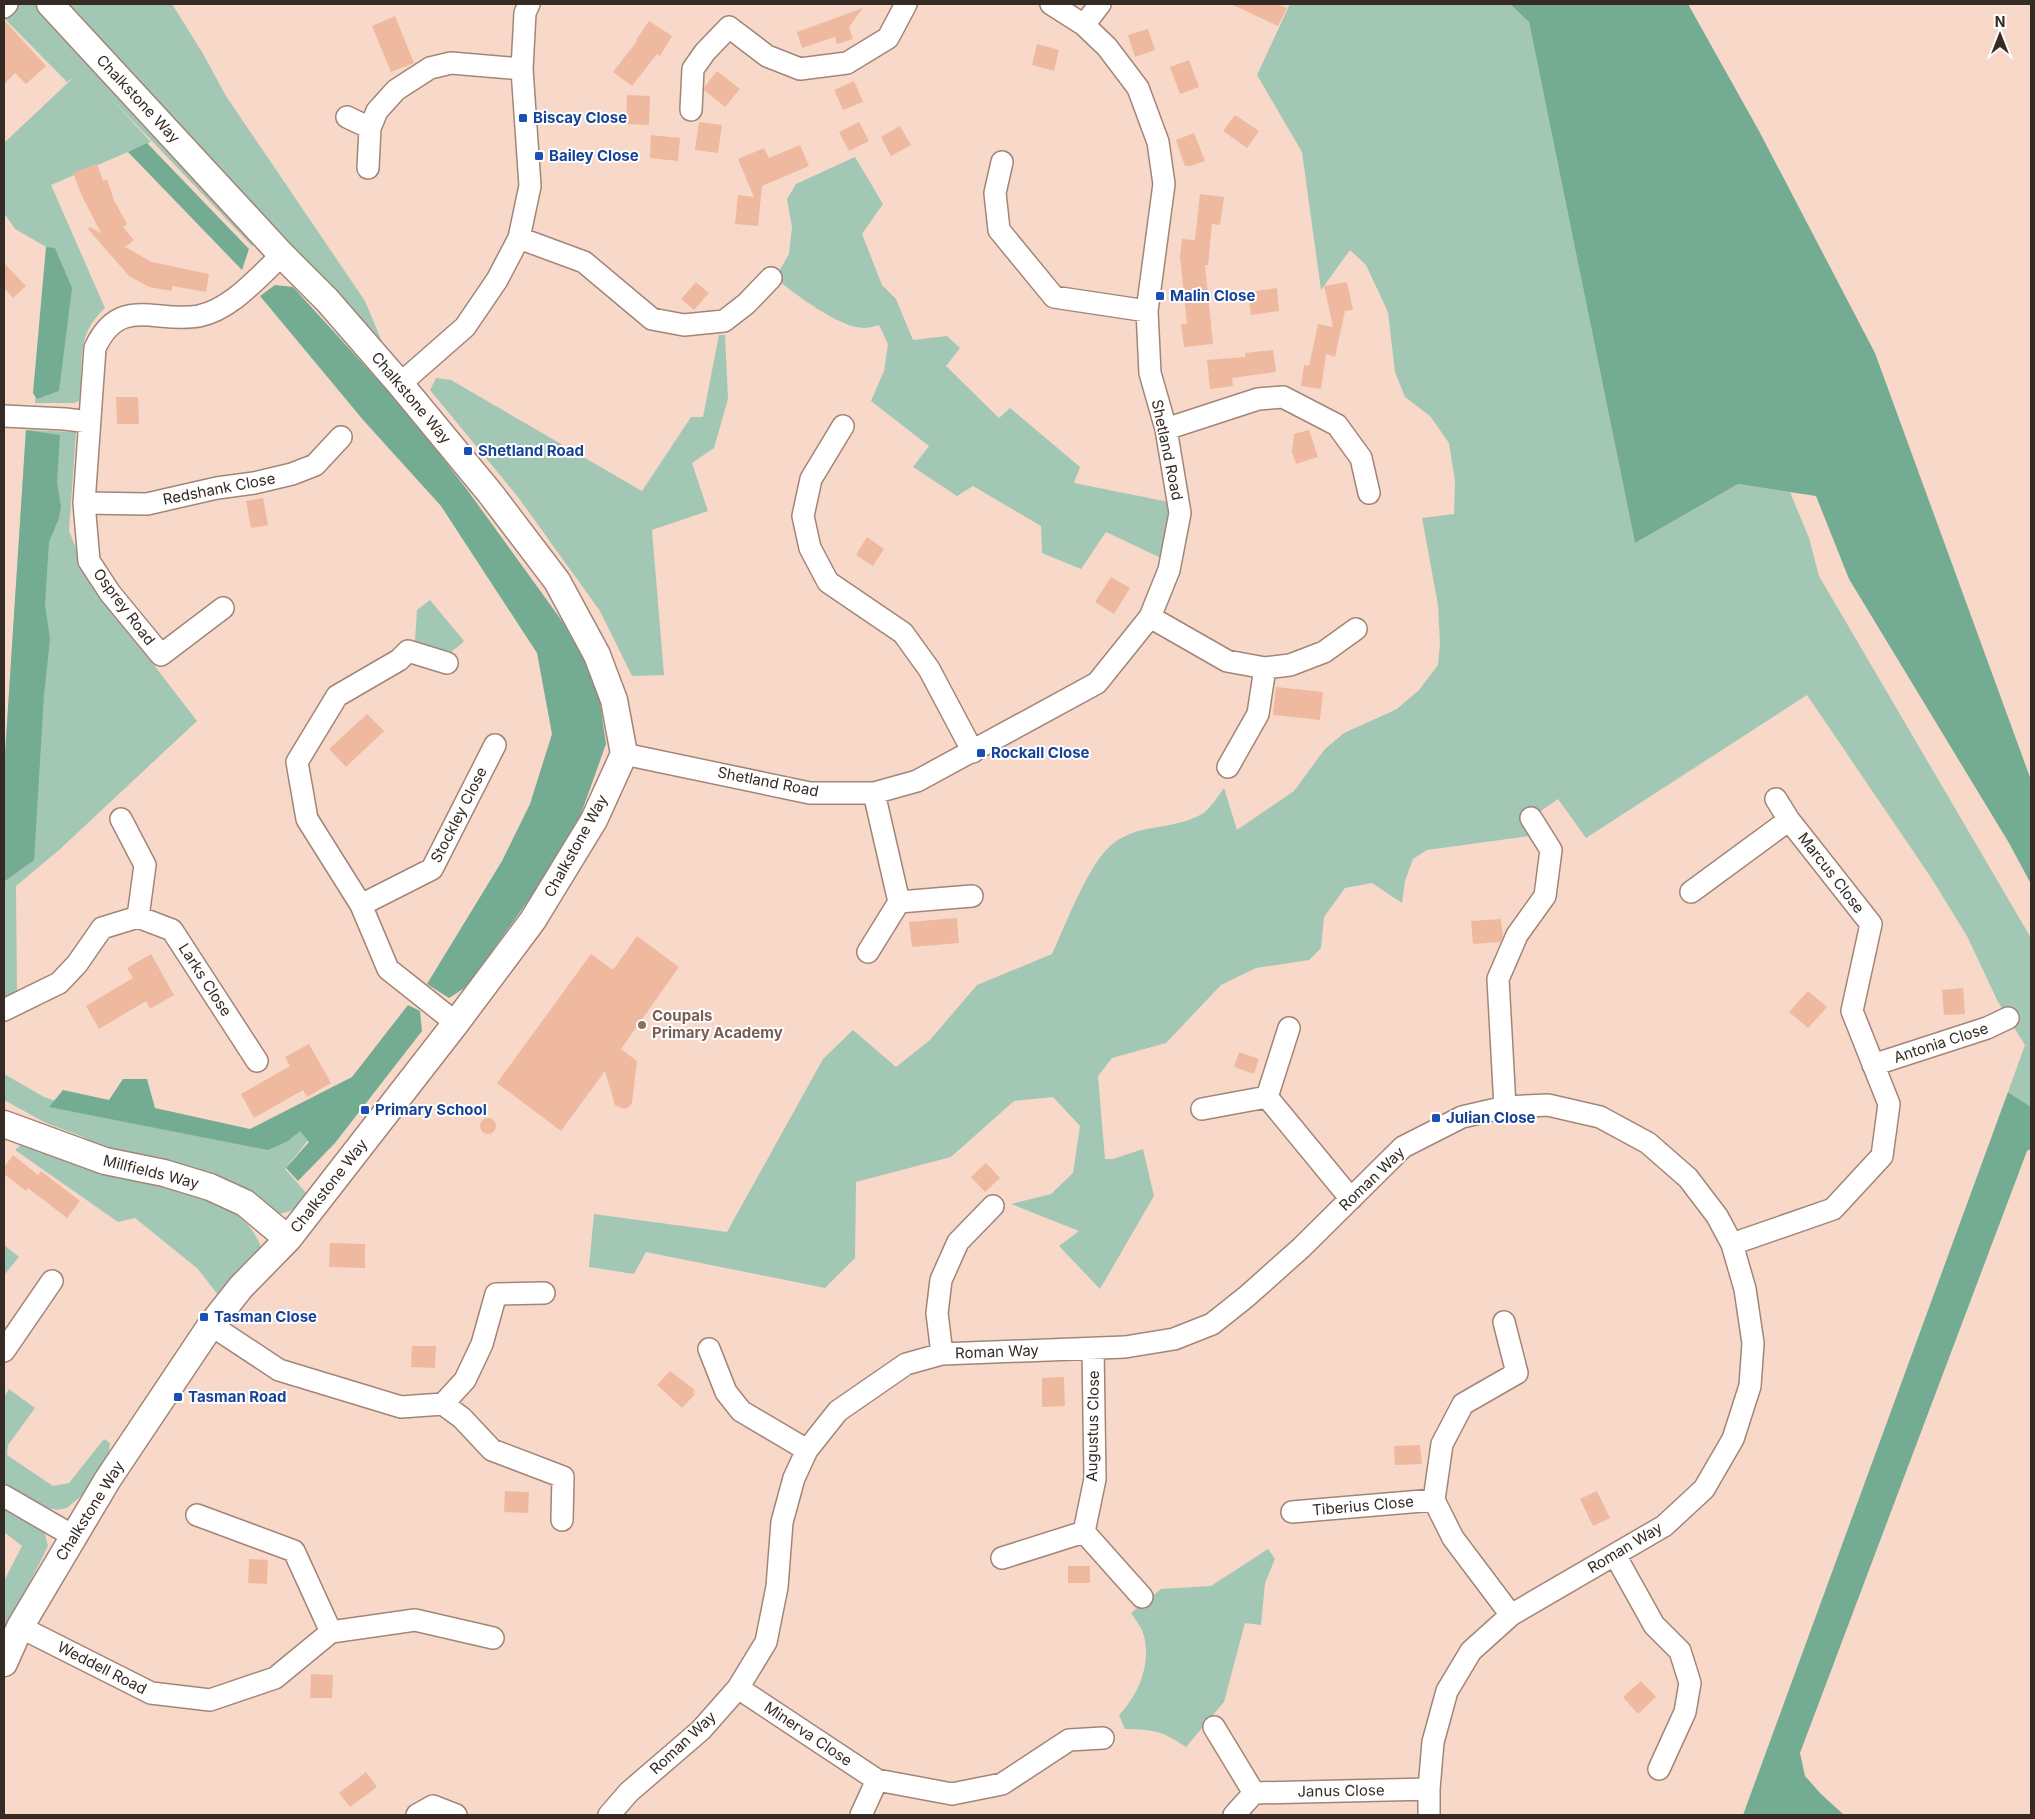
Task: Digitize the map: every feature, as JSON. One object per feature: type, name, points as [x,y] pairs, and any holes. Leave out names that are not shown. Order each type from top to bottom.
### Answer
[{"type":"street","points":[[4,7],[7,4]]},
{"type":"street","name":"Chalkstone Way","points":[[4,1663],[20,1627],[73,1536],[108,1479],[211,1325],[241,1288],[288,1239],[456,1023],[533,920],[594,820],[624,754],[614,700],[598,655],[557,581],[490,493],[400,384],[327,300],[282,255],[50,4]]},
{"type":"street","points":[[400,384],[465,326],[497,280],[519,238],[530,186],[522,69],[525,13],[529,4]]},
{"type":"street","points":[[691,110],[693,69],[729,27],[767,56],[800,69],[847,63],[888,38],[906,4]]},
{"type":"street","name":"Shetland Road","points":[[624,754],[810,793],[874,793],[917,781],[1097,683],[1150,617],[1169,570],[1180,513],[1166,429],[1150,373],[1148,311],[1164,184],[1158,142],[1138,88],[1107,47],[1084,25],[1051,4]]},
{"type":"street","points":[[1084,25],[1100,4]]},
{"type":"street","points":[[368,168],[370,128],[377,111],[396,90],[430,68],[451,63],[522,69]]},
{"type":"street","points":[[347,117],[370,128]]},
{"type":"street","points":[[1002,162],[995,193],[999,230],[1054,297],[1148,311]]},
{"type":"street","points":[[519,238],[584,262],[652,319],[684,325],[724,322],[746,304],[770,278]]},
{"type":"street","name":"Osprey Road","points":[[224,608],[161,655],[110,593],[89,561],[84,503],[95,348],[102,332],[115,321],[136,314],[200,316],[232,302],[282,255]]},
{"type":"street","points":[[1166,429],[1258,399],[1283,397],[1337,425],[1361,458],[1369,493]]},
{"type":"street","points":[[4,416],[89,422]]},
{"type":"street","points":[[843,426],[811,479],[803,516],[810,548],[828,582],[903,633],[929,669],[973,752]]},
{"type":"street","name":"Redshank Close","points":[[84,503],[147,504],[292,474],[315,465],[341,437]]},
{"type":"street","points":[[1150,617],[1227,661],[1265,668],[1290,665],[1324,652],[1356,629]]},
{"type":"street","points":[[447,663],[408,651],[400,660],[337,696],[297,762],[307,820],[361,905],[388,969],[456,1023]]},
{"type":"street","points":[[1228,767],[1258,714],[1265,668]]},
{"type":"street","name":"Stockley Close","points":[[361,905],[432,869],[495,744]]},
{"type":"street","points":[[868,952],[899,902],[874,793]]},
{"type":"street","name":"Marcus Close","points":[[1732,1244],[1833,1209],[1882,1156],[1889,1104],[1852,1011],[1871,924],[1790,820],[1776,799]]},
{"type":"street","points":[[1505,1107],[1498,978],[1517,935],[1545,896],[1551,850],[1531,818]]},
{"type":"street","points":[[4,1010],[59,983],[77,964],[102,928],[138,917],[146,865],[120,820]]},
{"type":"street","name":"Marcus Close","points":[[1691,892],[1790,820]]},
{"type":"street","points":[[899,902],[972,896]]},
{"type":"street","name":"Larks Close","points":[[138,917],[172,930],[257,1061]]},
{"type":"street","name":"Antonia Close","points":[[1873,1065],[1979,1031],[2008,1018]]},
{"type":"street","points":[[1267,1096],[1289,1028]]},
{"type":"street","points":[[1202,1109],[1267,1096]]},
{"type":"street","points":[[1267,1096],[1351,1199]]},
{"type":"street","name":"Roman Way","points":[[609,1815],[629,1792],[701,1730],[738,1688],[766,1642],[777,1587],[782,1522],[794,1478],[807,1450],[838,1411],[906,1364],[942,1354],[1125,1348],[1174,1340],[1212,1324],[1246,1297],[1301,1248],[1403,1147],[1462,1117],[1505,1107],[1548,1106],[1600,1117],[1648,1143],[1688,1178],[1717,1216],[1732,1244],[1745,1289],[1753,1343],[1750,1386],[1733,1439],[1704,1489],[1664,1526],[1511,1615],[1471,1651],[1448,1691],[1433,1742],[1429,1815]]},
{"type":"street","name":"Millfields Way","points":[[4,1124],[105,1161],[164,1173],[210,1187],[245,1203],[288,1239]]},
{"type":"street","points":[[942,1354],[937,1313],[941,1280],[958,1242],[994,1206]]},
{"type":"street","points":[[4,1351],[52,1282]]},
{"type":"street","points":[[443,1404],[465,1380],[482,1344],[496,1294],[544,1293]]},
{"type":"street","name":"Tiberius Close","points":[[1504,1322],[1517,1373],[1463,1404],[1442,1444],[1434,1500],[1453,1538],[1511,1615]]},
{"type":"street","points":[[211,1325],[279,1370],[401,1407],[443,1404],[462,1418],[492,1450],[563,1477],[562,1520]]},
{"type":"street","points":[[709,1349],[726,1392],[741,1411],[807,1450]]},
{"type":"street","name":"Augustus Close","points":[[1084,1532],[1095,1479],[1094,1349]]},
{"type":"street","points":[[4,1496],[73,1536]]},
{"type":"street","name":"Tiberius Close","points":[[1292,1512],[1434,1500]]},
{"type":"street","points":[[196,1515],[294,1550],[331,1632],[415,1620],[493,1638]]},
{"type":"street","points":[[1002,1558],[1084,1532],[1142,1597]]},
{"type":"street","points":[[1615,1555],[1654,1625],[1680,1651],[1690,1684],[1685,1712],[1659,1769]]},
{"type":"street","name":"Weddell Road","points":[[20,1627],[151,1693],[210,1700],[275,1678],[331,1632]]},
{"type":"street","name":"Minerva Close","points":[[738,1688],[877,1780],[952,1794],[1002,1784],[1069,1740],[1104,1738]]},
{"type":"street","points":[[1214,1727],[1254,1794],[1234,1815]]},
{"type":"street","points":[[861,1815],[877,1780]]},
{"type":"street","name":"Janus Close","points":[[1254,1794],[1429,1789]]},
{"type":"street","points":[[417,1815],[433,1806],[456,1815]]},
{"type":"green space","points":[[4,4],[172,4],[202,52],[226,96],[365,301],[390,361],[268,235],[252,246],[108,95],[151,142],[51,185],[105,308],[89,328],[85,337],[79,401],[74,403],[35,403],[48,248],[15,229],[4,213],[4,143],[74,77],[67,82],[4,18]]},
{"type":"green space","points":[[1290,4],[1510,4],[1529,22],[1635,543],[1738,484],[1790,492],[1809,538],[1819,576],[2031,938],[2031,1107],[2008,1092],[2025,1045],[1998,1002],[1967,936],[1930,876],[1807,695],[1586,838],[1558,799],[1531,818],[1530,836],[1427,850],[1413,859],[1405,881],[1402,903],[1372,883],[1345,888],[1324,917],[1321,948],[1309,960],[1256,968],[1221,985],[1166,1043],[1112,1058],[1098,1076],[1105,1159],[1113,1159],[1143,1149],[1154,1196],[1100,1289],[1059,1246],[1079,1231],[1011,1204],[1051,1194],[1073,1173],[1080,1126],[1053,1097],[1014,1101],[951,1157],[856,1182],[855,1258],[825,1288],[646,1252],[634,1274],[589,1267],[594,1214],[727,1232],[823,1059],[853,1030],[896,1067],[930,1040],[977,985],[1052,954],[1088,877],[1106,850],[1115,842],[1136,832],[1191,819],[1202,814],[1211,806],[1224,788],[1237,830],[1294,791],[1325,749],[1344,733],[1397,709],[1419,690],[1438,665],[1440,643],[1438,605],[1422,518],[1454,514],[1455,481],[1449,443],[1430,416],[1405,397],[1395,372],[1388,312],[1366,265],[1350,250],[1321,290],[1302,152],[1257,75]]},
{"type":"green space","points":[[1510,4],[1688,4],[1759,131],[1875,353],[2031,780],[2031,884],[2009,843],[1849,579],[1816,496],[1738,484],[1635,543],[1529,22]]},
{"type":"green space","points":[[147,143],[249,249],[242,270],[128,152]]},
{"type":"green space","points":[[855,157],[883,204],[862,234],[882,285],[896,299],[913,340],[947,336],[960,348],[946,366],[999,418],[1010,408],[1080,467],[1074,483],[1174,503],[1163,559],[1106,532],[1081,569],[1042,553],[1041,526],[973,486],[957,496],[913,467],[929,446],[871,401],[884,371],[888,344],[879,325],[864,328],[842,322],[817,309],[775,278],[789,254],[792,227],[787,199],[796,184]]},
{"type":"green space","points":[[46,247],[55,248],[72,288],[59,391],[37,399],[33,393]]},
{"type":"green space","points":[[275,285],[293,287],[407,412],[468,491],[562,621],[597,682],[606,744],[577,825],[533,894],[466,987],[449,998],[427,984],[502,861],[530,804],[552,734],[537,653],[441,506],[364,421],[260,296]]},
{"type":"green space","points":[[719,335],[725,335],[728,399],[714,448],[692,463],[708,511],[652,530],[664,675],[632,676],[600,611],[518,497],[430,390],[436,378],[451,380],[642,491],[691,417],[703,417]]},
{"type":"green space","points":[[26,430],[76,432],[69,531],[90,582],[197,721],[59,850],[16,886],[17,992],[4,999],[4,770]]},
{"type":"green space","points":[[26,430],[60,435],[57,482],[61,507],[59,518],[49,542],[45,605],[50,639],[44,695],[34,860],[5,881],[4,770]]},
{"type":"green space","points":[[430,600],[464,641],[447,654],[438,654],[418,647],[415,641],[417,610]]},
{"type":"green space","points":[[408,1005],[420,1011],[422,1031],[335,1143],[298,1181],[286,1168],[309,1142],[300,1131],[288,1141],[268,1150],[49,1107],[63,1090],[109,1100],[123,1079],[147,1079],[155,1108],[250,1129],[352,1077]]},
{"type":"green space","points":[[4,1074],[44,1097],[84,1111],[198,1134],[297,1126],[310,1138],[285,1169],[308,1195],[295,1208],[278,1214],[212,1174],[162,1158],[105,1149],[81,1136],[46,1123],[4,1100]]},
{"type":"green space","points":[[2008,1092],[2031,1107],[2031,1149],[2027,1151],[1800,1753],[1805,1776],[1844,1815],[1743,1815]]},
{"type":"green space","points":[[23,1143],[202,1195],[212,1200],[237,1215],[251,1229],[261,1247],[254,1263],[222,1300],[198,1269],[135,1218],[118,1222],[15,1150]]},
{"type":"green space","points":[[4,1245],[19,1257],[4,1275]]},
{"type":"green space","points":[[9,1389],[35,1408],[8,1445],[7,1455],[53,1486],[69,1483],[104,1439],[110,1443],[108,1458],[81,1496],[67,1508],[57,1510],[49,1508],[4,1483],[4,1397]]},
{"type":"green space","points":[[4,1503],[43,1526],[48,1546],[4,1634],[4,1581],[22,1546],[4,1532]]},
{"type":"green space","points":[[1268,1549],[1275,1559],[1265,1583],[1261,1625],[1245,1623],[1224,1702],[1186,1747],[1170,1737],[1157,1732],[1125,1729],[1119,1715],[1138,1687],[1145,1664],[1146,1653],[1142,1630],[1131,1613],[1161,1589],[1211,1586]]},
{"type":"building","points":[[1231,4],[1277,4],[1287,8],[1278,26]]},
{"type":"building","points":[[863,8],[849,27],[853,39],[837,44],[835,37],[802,48],[797,32]]},
{"type":"building","points":[[395,16],[414,63],[391,72],[372,26]]},
{"type":"building","points":[[4,20],[46,66],[26,84],[15,73],[4,84]]},
{"type":"building","points":[[649,21],[672,36],[660,56],[657,54],[632,86],[613,72],[637,41]]},
{"type":"building","points":[[1148,29],[1155,50],[1135,57],[1128,35]]},
{"type":"building","points":[[1037,44],[1059,50],[1054,71],[1032,65]]},
{"type":"building","points":[[1189,60],[1199,87],[1180,94],[1170,67]]},
{"type":"building","points":[[717,71],[740,89],[725,107],[704,90]]},
{"type":"building","points":[[854,81],[863,102],[843,110],[834,90]]},
{"type":"building","points":[[627,95],[650,96],[649,125],[626,124]]},
{"type":"building","points":[[1235,115],[1259,131],[1247,148],[1223,131]]},
{"type":"building","points":[[699,122],[722,125],[718,153],[695,150]]},
{"type":"building","points":[[859,122],[869,141],[849,151],[839,132]]},
{"type":"building","points":[[900,126],[911,145],[891,156],[881,137]]},
{"type":"building","points":[[1194,133],[1205,161],[1185,166],[1176,140]]},
{"type":"building","points":[[651,135],[680,138],[678,161],[650,158]]},
{"type":"building","points":[[800,145],[809,166],[762,186],[758,226],[735,224],[738,195],[754,197],[738,159],[764,148],[769,158]]},
{"type":"building","points":[[97,164],[103,181],[107,179],[114,200],[127,224],[123,227],[134,240],[125,247],[152,262],[209,274],[206,292],[172,286],[172,291],[149,287],[129,276],[88,229],[90,227],[101,233],[81,194],[73,173]]},
{"type":"building","points":[[1200,194],[1224,197],[1220,225],[1212,224],[1208,265],[1205,265],[1213,344],[1184,347],[1181,324],[1187,324],[1180,256],[1182,239],[1195,240]]},
{"type":"building","points":[[4,263],[26,286],[13,298],[4,288]]},
{"type":"building","points":[[696,282],[709,293],[694,310],[681,299]]},
{"type":"building","points":[[1347,282],[1353,310],[1345,311],[1335,357],[1326,354],[1321,389],[1301,386],[1304,365],[1309,366],[1318,324],[1333,327],[1324,286]]},
{"type":"building","points":[[1277,288],[1279,311],[1251,315],[1248,292]]},
{"type":"building","points":[[1273,350],[1276,372],[1232,378],[1233,386],[1210,389],[1207,360],[1245,357],[1245,353]]},
{"type":"building","points":[[116,397],[138,397],[139,424],[117,424]]},
{"type":"building","points":[[1309,430],[1318,457],[1296,464],[1292,452],[1294,434]]},
{"type":"building","points":[[263,498],[268,525],[251,528],[246,501]]},
{"type":"building","points":[[867,537],[884,549],[873,566],[856,555]]},
{"type":"building","points":[[1111,577],[1130,588],[1114,614],[1095,602]]},
{"type":"building","points":[[1276,687],[1323,692],[1320,720],[1273,715]]},
{"type":"building","points":[[367,714],[384,731],[346,767],[329,749]]},
{"type":"building","points":[[957,918],[959,943],[912,947],[909,922]]},
{"type":"building","points":[[1501,919],[1503,937],[1500,942],[1473,944],[1471,921]]},
{"type":"building","points":[[637,936],[679,967],[621,1049],[637,1061],[632,1103],[624,1109],[615,1105],[605,1071],[561,1131],[497,1083],[591,954],[613,970]]},
{"type":"building","points":[[151,954],[174,995],[150,1009],[146,1001],[99,1029],[86,1006],[133,978],[127,968]]},
{"type":"building","points":[[1963,988],[1965,1014],[1944,1015],[1942,990]]},
{"type":"building","points":[[1808,991],[1827,1007],[1808,1028],[1789,1012]]},
{"type":"building","points":[[309,1044],[331,1083],[307,1097],[303,1090],[254,1118],[241,1094],[290,1066],[285,1057]]},
{"type":"building","points":[[1239,1052],[1259,1059],[1254,1074],[1234,1067]]},
{"type":"building","points":[[488,1118],[494,1120],[496,1126],[494,1132],[488,1134],[482,1132],[480,1126],[482,1120]]},
{"type":"building","points":[[13,1155],[38,1175],[41,1171],[80,1201],[67,1218],[28,1188],[26,1191],[4,1174],[4,1167]]},
{"type":"building","points":[[986,1163],[1000,1178],[985,1192],[971,1177]]},
{"type":"building","points":[[330,1243],[365,1244],[365,1268],[329,1267]]},
{"type":"building","points":[[412,1346],[436,1346],[435,1368],[411,1367]]},
{"type":"building","points":[[670,1371],[695,1390],[693,1392],[695,1394],[682,1408],[657,1385]]},
{"type":"building","points":[[1064,1377],[1065,1406],[1042,1407],[1042,1378]]},
{"type":"building","points":[[1420,1445],[1422,1464],[1395,1465],[1394,1446]]},
{"type":"building","points":[[505,1491],[529,1492],[528,1513],[504,1512]]},
{"type":"building","points":[[1597,1491],[1610,1518],[1593,1526],[1580,1499]]},
{"type":"building","points":[[249,1559],[268,1560],[267,1584],[248,1583]]},
{"type":"building","points":[[1068,1566],[1090,1566],[1090,1583],[1068,1583]]},
{"type":"building","points":[[311,1674],[333,1675],[332,1698],[310,1698]]},
{"type":"building","points":[[1641,1681],[1656,1697],[1638,1714],[1623,1697]]},
{"type":"building","points":[[366,1772],[377,1787],[350,1807],[339,1793]]},
{"type":"place","name":"Biscay Close","points":[[523,118]]},
{"type":"place","name":"Bailey Close","points":[[539,156]]},
{"type":"place","name":"Malin Close","points":[[1160,296]]},
{"type":"place","name":"Shetland Road","points":[[468,451]]},
{"type":"place","name":"Rockall Close","points":[[981,753]]},
{"type":"place","name":"Coupals Primary Academy","points":[[642,1025]]},
{"type":"place","name":"Primary School","points":[[365,1110]]},
{"type":"place","name":"Julian Close","points":[[1436,1118]]},
{"type":"place","name":"Tasman Close","points":[[204,1317]]},
{"type":"place","name":"Tasman Road","points":[[178,1397]]}]
